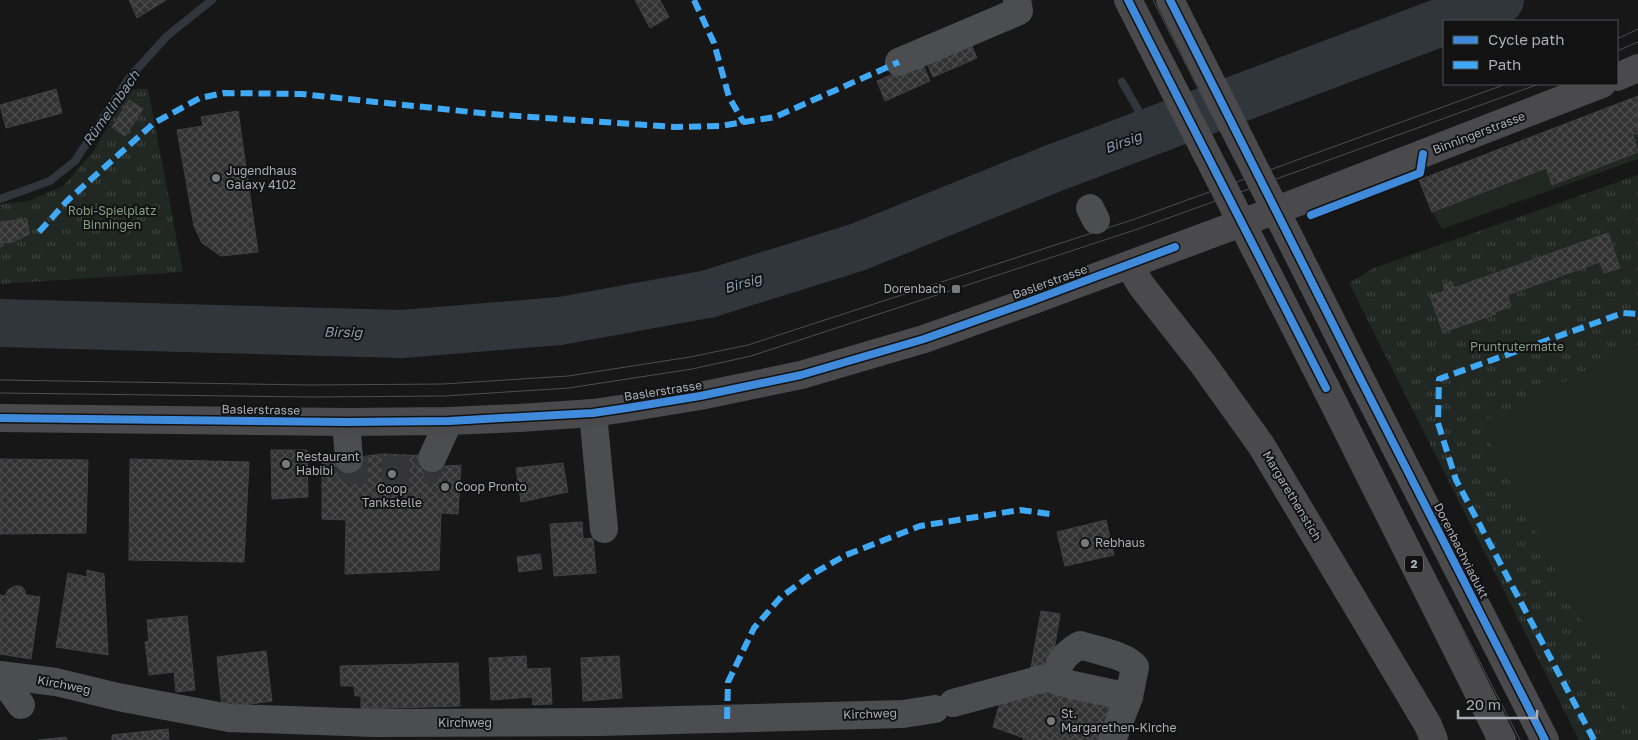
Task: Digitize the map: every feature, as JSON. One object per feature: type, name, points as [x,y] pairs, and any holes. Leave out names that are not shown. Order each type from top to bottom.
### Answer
[{"type":"main road","name":"2","points":[[1128,0],[1326,388],[1502,740]]},
{"type":"main road","name":"Dorenbachviadukt","points":[[1170,0],[1545,740]]},
{"type":"main road","points":[[1618,78],[1638,68]]},
{"type":"main road","name":"Binningerstrasse","points":[[1298,202],[1599,85]]},
{"type":"main road","name":"Baslerstrasse","points":[[0,418],[346,422],[449,421],[593,413],[700,396],[801,375],[924,339],[1298,202]]},
{"type":"main road","name":"Margarethenstich","points":[[1129,265],[1141,285],[1203,364],[1261,445],[1428,725],[1434,740]]},
{"type":"street","points":[[899,62],[1018,5]]},
{"type":"street","points":[[593,413],[604,529]]},
{"type":"street","points":[[432,458],[449,421]]},
{"type":"street","points":[[346,422],[349,458]]},
{"type":"street","points":[[1059,682],[1057,670],[1063,657],[1080,645],[1132,662],[1135,667],[1129,697],[1112,740]]},
{"type":"street","points":[[0,675],[22,705]]},
{"type":"street","name":"Kirchweg","points":[[0,675],[56,682],[118,697],[284,730],[375,723],[599,722],[903,714],[944,706],[1049,677],[1059,682],[1129,697]]},
{"type":"street","points":[[576,740],[599,722]]},
{"type":"green space","name":"Robi-Spielplatz Binningen","points":[[129,89],[148,89],[183,272],[0,284],[0,204],[29,201],[63,186],[93,152]]},
{"type":"green space","points":[[1638,96],[1638,159],[1442,229],[1432,212],[1419,180]]},
{"type":"green space","name":"Pruntrutermatte","points":[[1638,175],[1638,740],[1579,740],[1349,283],[1374,268]]},
{"type":"green space","points":[[1638,346],[1638,730],[1480,423]]},
{"type":"building","points":[[129,0],[166,0],[137,18]]},
{"type":"building","points":[[635,0],[660,0],[669,17],[650,28]]},
{"type":"building","points":[[969,39],[977,58],[933,77],[925,59]]},
{"type":"building","points":[[922,62],[930,81],[885,101],[877,81]]},
{"type":"building","points":[[56,89],[62,113],[6,128],[0,105]]},
{"type":"building","points":[[1638,96],[1638,133],[1633,135],[1638,152],[1552,185],[1546,168],[1432,212],[1419,180]]},
{"type":"building","points":[[129,100],[143,109],[125,136],[112,127]]},
{"type":"building","name":"Jugendhaus Galaxy 4102","points":[[238,111],[258,252],[221,256],[202,243],[194,226],[177,130],[203,126],[201,117]]},
{"type":"building","points":[[27,219],[29,234],[13,242],[3,243],[3,246],[0,247],[0,222]]},
{"type":"building","points":[[1608,233],[1620,268],[1604,273],[1600,262],[1507,295],[1511,306],[1495,312],[1496,314],[1443,332],[1430,296],[1445,291],[1443,285],[1452,282],[1454,288]]},
{"type":"building","points":[[271,450],[307,450],[308,497],[272,499]]},
{"type":"building","points":[[382,454],[432,456],[432,467],[461,465],[458,514],[441,513],[439,570],[345,574],[346,520],[322,519],[322,462]]},
{"type":"building","points":[[0,459],[88,460],[86,533],[0,534]]},
{"type":"building","points":[[130,459],[249,462],[244,562],[129,560]]},
{"type":"building","points":[[563,463],[568,492],[521,502],[516,468]]},
{"type":"building","name":"Rebhaus","points":[[1106,520],[1114,555],[1065,566],[1057,532]]},
{"type":"building","points":[[582,522],[583,539],[593,538],[596,573],[554,576],[550,524]]},
{"type":"building","points":[[540,554],[542,569],[519,572],[517,557]]},
{"type":"building","points":[[87,570],[104,574],[108,655],[56,647],[68,573],[87,577]]},
{"type":"building","points":[[15,586],[21,586],[26,595],[40,597],[31,659],[0,654],[0,595],[5,596],[8,590]]},
{"type":"building","points":[[1041,611],[1060,614],[1050,675],[1030,673]]},
{"type":"building","points":[[187,616],[195,690],[176,692],[174,672],[149,675],[145,642],[149,641],[147,620]]},
{"type":"building","points":[[266,651],[272,701],[222,708],[217,657]]},
{"type":"building","points":[[526,656],[527,669],[550,668],[552,704],[533,705],[532,697],[491,700],[489,658]]},
{"type":"building","points":[[619,656],[622,698],[583,701],[581,658]]},
{"type":"building","points":[[458,663],[460,706],[361,709],[361,696],[355,696],[354,686],[341,686],[340,666]]},
{"type":"building","points":[[1042,680],[1115,702],[1105,733],[1037,710],[1024,738],[993,727],[1002,695],[1027,692],[1037,695]]},
{"type":"building","name":"St. Margarethen-Kirche","points":[[1037,710],[1105,733],[1103,740],[1023,740]]},
{"type":"building","points":[[168,729],[169,740],[112,740],[112,735]]},
{"type":"building","points":[[66,737],[67,740],[38,740]]},
{"type":"waterway","name":"Rümelinbach","points":[[0,199],[50,181],[75,161],[129,78],[167,36],[212,0]]},
{"type":"waterway","name":"Birsig","points":[[1448,20],[1500,0]]},
{"type":"waterway","name":"Birsig","points":[[0,323],[402,334],[560,321],[708,294],[858,247],[1049,170],[1443,21]]},
{"type":"waterway","name":"Dorenbach","points":[[1122,82],[1151,132]]},
{"type":"tunnel","points":[[349,459],[351,470],[428,470],[432,458]]},
{"type":"tram line","points":[[1139,0],[1520,740]]},
{"type":"tram line","points":[[1153,0],[1532,740]]},
{"type":"tram line","points":[[1618,39],[1638,29]]},
{"type":"tram line","points":[[1618,51],[1638,42]]},
{"type":"tram line","points":[[0,380],[310,385],[443,384],[568,376],[690,357],[748,345],[1135,219],[1503,85]]},
{"type":"tram line","points":[[0,393],[311,397],[444,396],[569,388],[692,369],[751,356],[1138,229],[1536,85]]},
{"type":"marked path","points":[[694,0],[714,43],[729,97],[744,123]]},
{"type":"marked path","points":[[39,232],[68,200],[154,123],[200,98],[224,93],[301,94],[490,114],[674,127],[720,126],[775,117],[899,62]]},
{"type":"marked path","points":[[1594,740],[1456,480],[1438,423],[1439,379],[1623,313],[1638,314]]},
{"type":"marked path","points":[[727,719],[728,682],[754,628],[781,597],[811,575],[846,555],[920,526],[1020,510],[1050,514]]},
{"type":"cycle path","points":[[1128,0],[1326,388]]},
{"type":"cycle path","points":[[1170,0],[1545,740]]},
{"type":"cycle path","points":[[1311,215],[1420,173],[1423,154]]},
{"type":"cycle path","points":[[0,418],[346,422],[449,421],[593,413],[700,396],[801,375],[924,339],[1175,247]]},
{"type":"place","name":"Jugendhaus Galaxy 4102","points":[[216,178]]},
{"type":"place","name":"Dorenbach","points":[[956,289]]},
{"type":"place","name":"Restaurant Habibi","points":[[286,464]]},
{"type":"place","name":"Coop Tankstelle","points":[[392,474]]},
{"type":"place","name":"Coop Pronto","points":[[445,487]]},
{"type":"place","name":"Rebhaus","points":[[1085,543]]},
{"type":"place","name":"St. Margarethen-Kirche","points":[[1051,721]]}]
